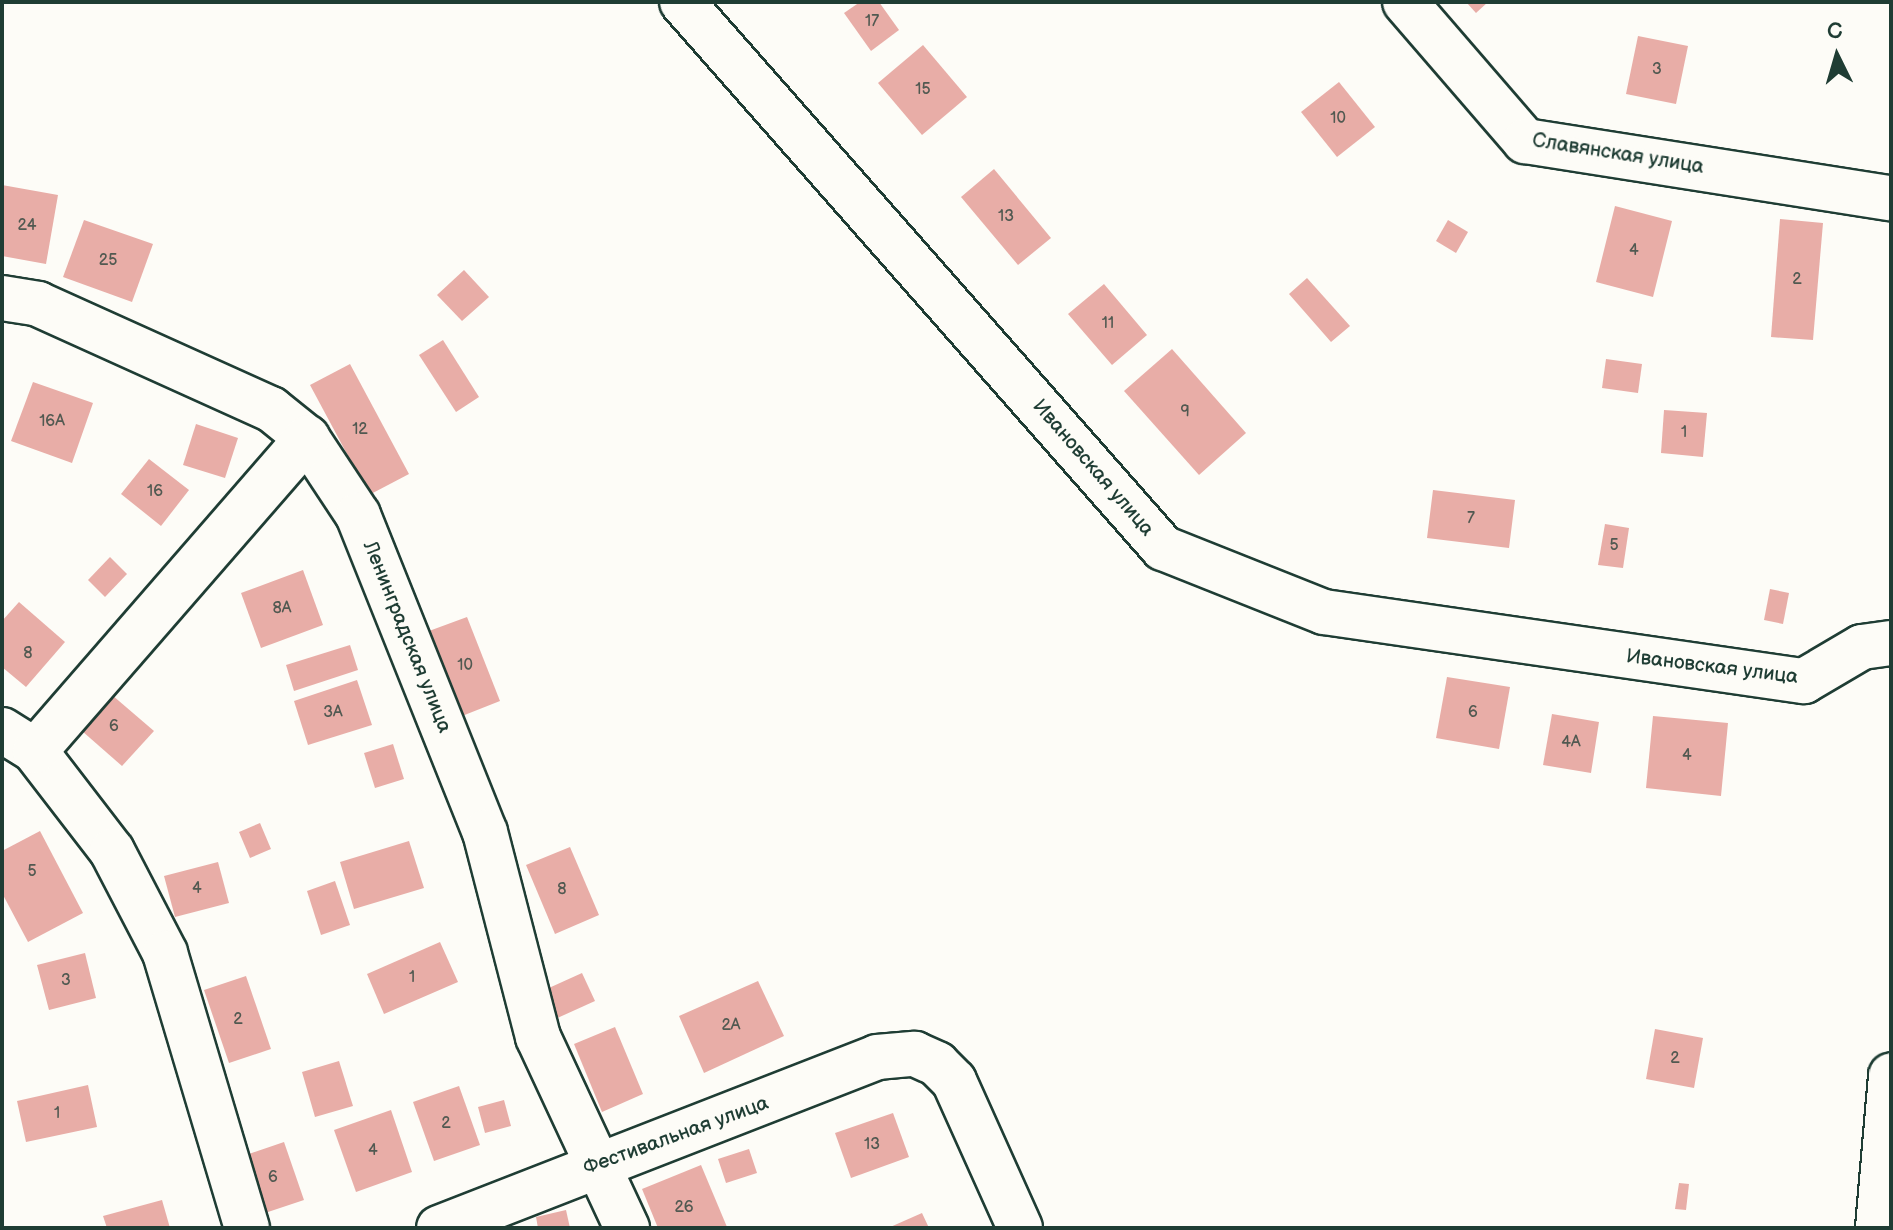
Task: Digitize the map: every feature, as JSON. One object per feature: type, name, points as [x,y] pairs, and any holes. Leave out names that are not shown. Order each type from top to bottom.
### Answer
[{"type":"street","name":"Ивановская улица","points":[[682,2],[1163,548],[1324,612],[1804,681],[1862,647],[1891,643]]},
{"type":"street","name":"Славянская улица","points":[[1405,2],[1525,141],[1891,198]]},
{"type":"street","name":"Ленинградская улица","points":[[2,298],[38,304],[271,409],[307,438],[358,515],[485,832],[538,1037],[627,1228]]},
{"type":"street","points":[[247,1228],[165,953],[112,851],[18,740],[307,438]]},
{"type":"street","name":"Фестивальная улица","points":[[439,1228],[595,1165],[718,1123],[877,1057],[915,1054],[937,1064],[954,1081],[1020,1228]]},
{"type":"street","points":[[1878,1228],[1891,1076]]},
{"type":"building","points":[[860,2],[879,2],[899,30],[871,51],[844,13]]},
{"type":"building","points":[[1466,2],[1488,2],[1476,13]]},
{"type":"building","points":[[1638,36],[1688,46],[1676,104],[1626,94]]},
{"type":"building","points":[[923,45],[967,97],[922,135],[878,83]]},
{"type":"building","points":[[1339,82],[1375,127],[1337,157],[1301,112]]},
{"type":"building","points":[[994,169],[1051,238],[1018,265],[961,197]]},
{"type":"building","points":[[2,185],[58,195],[46,264],[2,256]]},
{"type":"building","points":[[1615,206],[1672,221],[1653,297],[1596,282]]},
{"type":"building","points":[[1780,219],[1823,223],[1813,340],[1771,337]]},
{"type":"building","points":[[84,220],[153,244],[132,302],[63,277]]},
{"type":"building","points":[[1448,220],[1468,232],[1456,253],[1436,241]]},
{"type":"building","points":[[464,270],[489,297],[462,321],[437,295]]},
{"type":"building","points":[[1307,278],[1350,326],[1331,342],[1289,294]]},
{"type":"building","points":[[1104,284],[1147,335],[1112,365],[1068,314]]},
{"type":"building","points":[[443,340],[479,397],[456,412],[419,355]]},
{"type":"building","points":[[1172,349],[1246,433],[1199,475],[1124,391]]},
{"type":"building","points":[[1606,359],[1642,364],[1638,393],[1602,388]]},
{"type":"building","points":[[350,364],[409,474],[369,495],[310,385]]},
{"type":"building","points":[[33,382],[93,403],[72,463],[11,441]]},
{"type":"building","points":[[1664,410],[1707,413],[1703,457],[1661,453]]},
{"type":"building","points":[[196,424],[238,438],[225,478],[183,465]]},
{"type":"building","points":[[149,459],[189,490],[161,526],[121,494]]},
{"type":"building","points":[[1433,490],[1515,500],[1509,548],[1427,538]]},
{"type":"building","points":[[1605,524],[1629,528],[1623,568],[1598,565]]},
{"type":"building","points":[[110,557],[127,574],[105,597],[88,580]]},
{"type":"building","points":[[303,570],[323,625],[261,648],[241,593]]},
{"type":"building","points":[[1770,589],[1789,593],[1783,624],[1764,620]]},
{"type":"building","points":[[19,602],[65,642],[26,687],[2,667],[2,621]]},
{"type":"building","points":[[467,617],[500,701],[462,716],[429,631]]},
{"type":"building","points":[[350,645],[358,670],[294,691],[286,665]]},
{"type":"building","points":[[1447,677],[1510,687],[1499,749],[1436,738]]},
{"type":"building","points":[[357,680],[372,725],[308,745],[294,701]]},
{"type":"building","points":[[105,689],[154,731],[122,766],[74,724]]},
{"type":"building","points":[[1552,714],[1599,722],[1591,773],[1543,765]]},
{"type":"building","points":[[1653,716],[1728,723],[1721,796],[1646,788]]},
{"type":"building","points":[[393,744],[404,779],[375,788],[364,753]]},
{"type":"building","points":[[260,823],[271,849],[250,858],[239,832]]},
{"type":"building","points":[[40,831],[83,913],[28,942],[2,893],[2,851]]},
{"type":"building","points":[[409,841],[424,888],[354,909],[340,862]]},
{"type":"building","points":[[570,847],[599,915],[555,934],[526,865]]},
{"type":"building","points":[[218,862],[229,903],[175,917],[164,876]]},
{"type":"building","points":[[335,881],[350,925],[321,935],[307,891]]},
{"type":"building","points":[[440,942],[458,982],[384,1014],[367,974]]},
{"type":"building","points":[[85,953],[96,998],[49,1010],[37,965]]},
{"type":"building","points":[[582,973],[595,1001],[553,1020],[540,992]]},
{"type":"building","points":[[246,976],[271,1049],[229,1063],[204,990]]},
{"type":"building","points":[[758,981],[784,1036],[704,1073],[679,1016]]},
{"type":"building","points":[[615,1027],[643,1094],[602,1112],[574,1044]]},
{"type":"building","points":[[1655,1029],[1703,1038],[1694,1088],[1646,1079]]},
{"type":"building","points":[[339,1061],[353,1106],[315,1117],[302,1072]]},
{"type":"building","points":[[88,1085],[97,1127],[26,1142],[17,1101]]},
{"type":"building","points":[[459,1086],[480,1145],[434,1161],[413,1102]]},
{"type":"building","points":[[504,1100],[511,1126],[485,1133],[478,1107]]},
{"type":"building","points":[[391,1110],[412,1172],[356,1192],[334,1130]]},
{"type":"building","points":[[893,1113],[909,1157],[851,1178],[835,1133]]},
{"type":"building","points":[[284,1142],[304,1200],[262,1214],[243,1156]]},
{"type":"building","points":[[749,1149],[757,1173],[726,1183],[718,1159]]},
{"type":"building","points":[[701,1165],[727,1227],[658,1228],[642,1189]]},
{"type":"building","points":[[1679,1183],[1689,1184],[1686,1210],[1675,1209]]},
{"type":"building","points":[[162,1200],[170,1228],[107,1228],[103,1216]]},
{"type":"building","points":[[566,1210],[570,1228],[538,1228],[536,1217]]},
{"type":"building","points":[[922,1213],[929,1228],[888,1228]]}]
